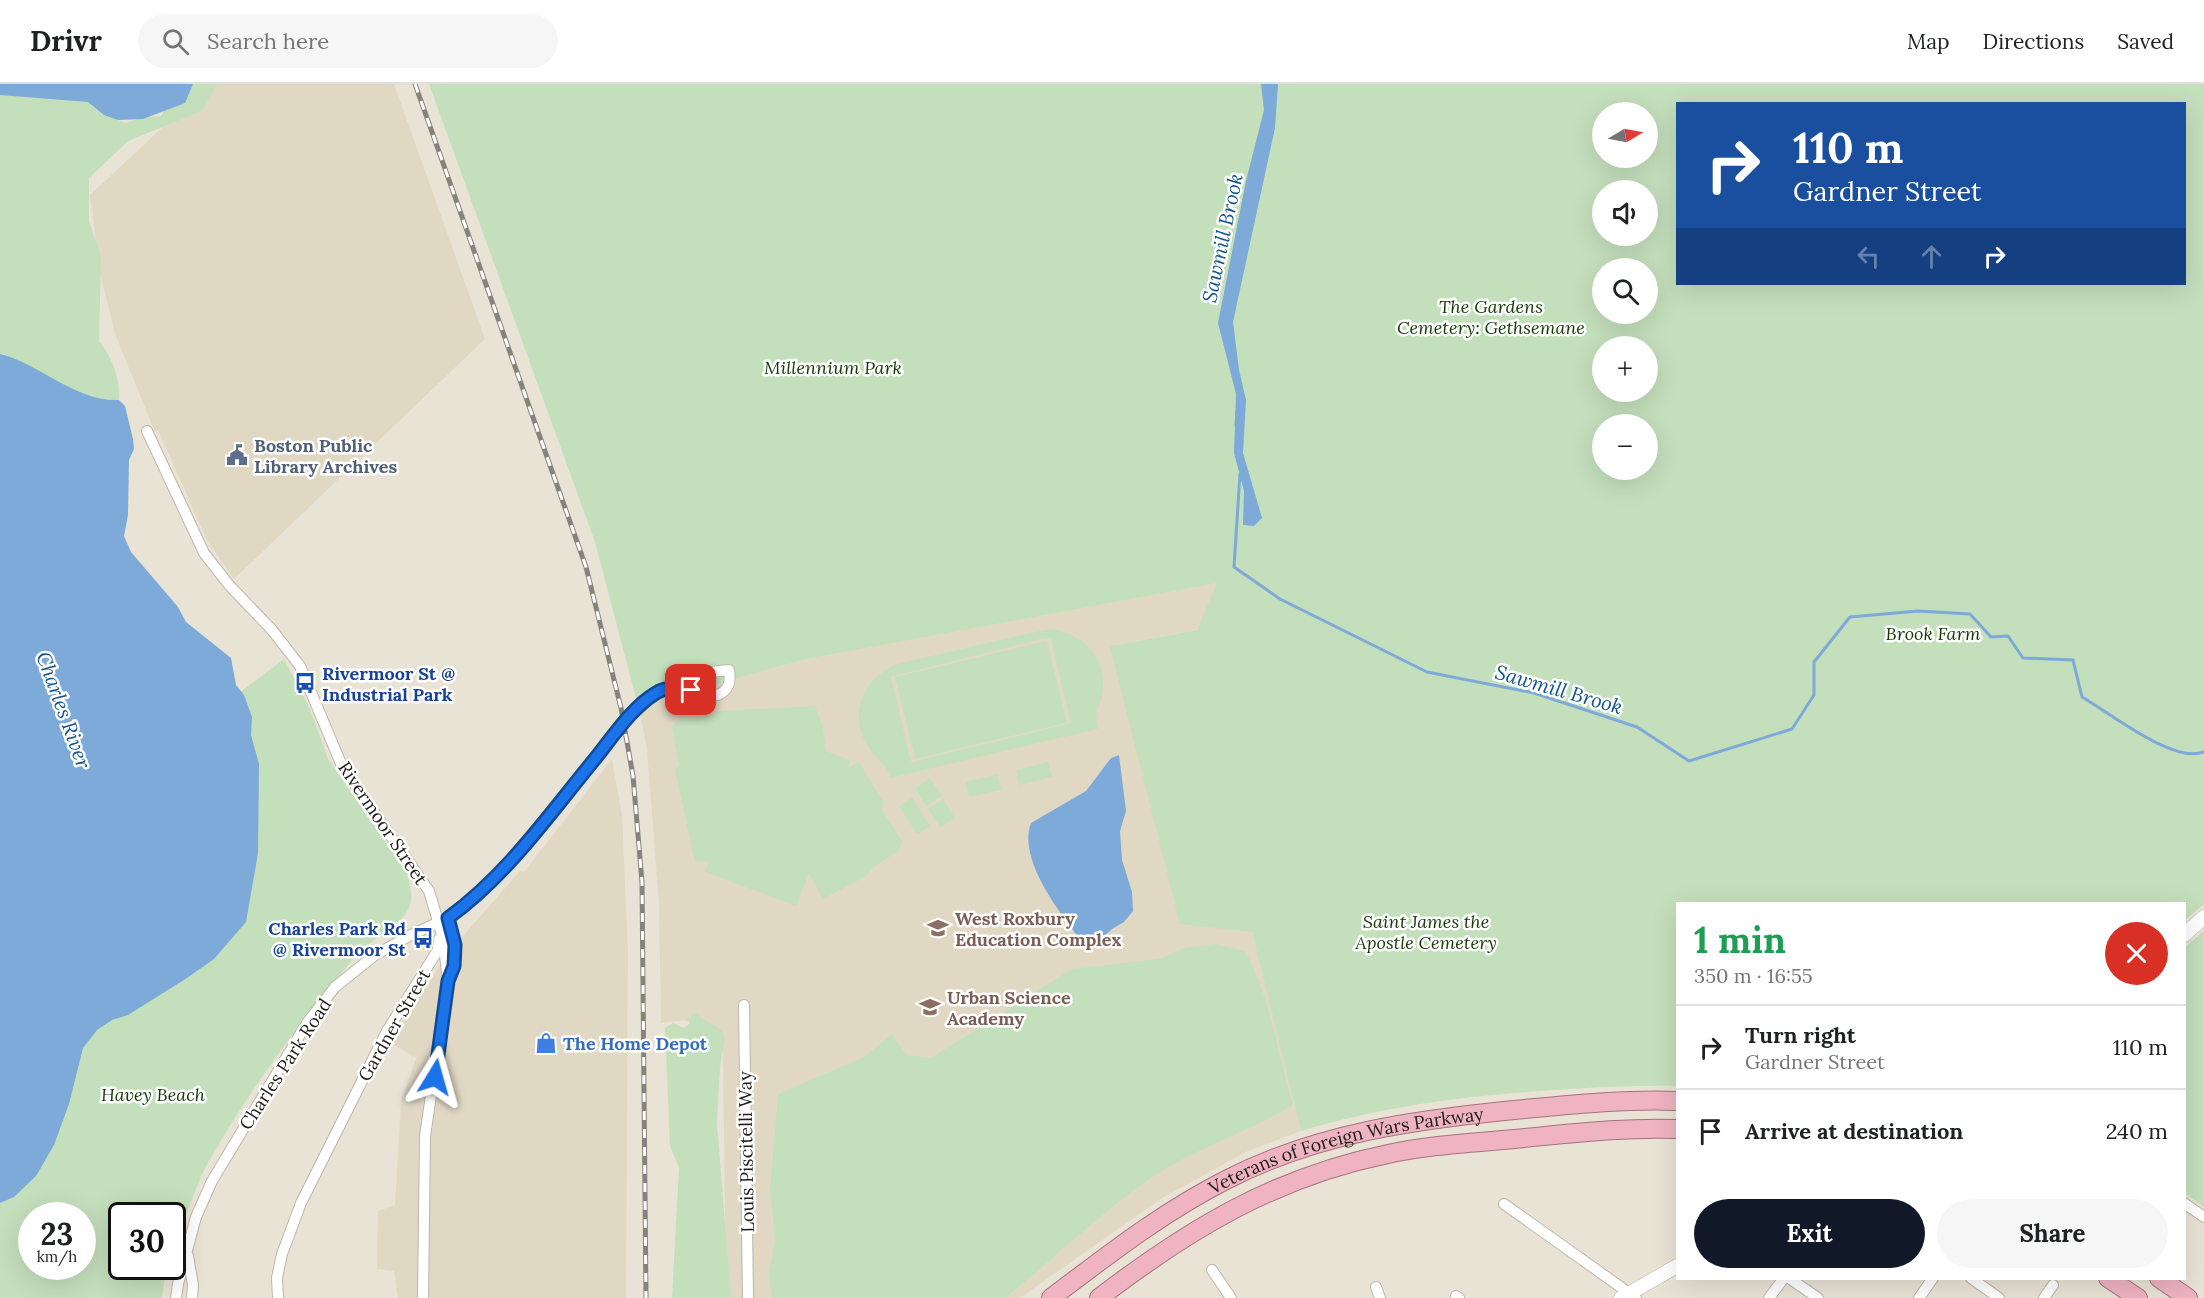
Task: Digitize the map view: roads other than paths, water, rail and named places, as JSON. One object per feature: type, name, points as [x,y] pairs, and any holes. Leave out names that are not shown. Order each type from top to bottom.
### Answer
[{"type":"highway","name":"Veterans of Foreign Wars Parkway","points":[[1051,1298],[1170,1211],[1222,1182],[1277,1157],[1334,1138],[1425,1119],[1595,1103],[1676,1101]]},
{"type":"highway","name":"Veterans of Foreign Wars Parkway","points":[[1098,1298],[1168,1246],[1227,1211],[1289,1183],[1346,1164],[1429,1147],[1590,1132],[1676,1129]]},
{"type":"highway","points":[[1100,1261],[1116,1284]]},
{"type":"highway","points":[[2111,1280],[2138,1298]]},
{"type":"highway","points":[[2162,1280],[2188,1298]]},
{"type":"street","name":"Rivermoor Street","points":[[147,430],[204,553],[229,585],[272,630],[300,666],[342,766],[429,891],[443,921],[448,981],[425,1136],[423,1298]]},
{"type":"street","points":[[443,921],[479,896],[531,840],[617,731],[654,693],[680,677],[729,670],[729,685],[725,692],[718,695],[665,688]]},
{"type":"street","points":[[2186,932],[2204,917]]},
{"type":"street","name":"Charles Park Road","points":[[176,1298],[177,1284],[188,1252],[196,1217],[212,1181],[308,1023],[335,987],[375,956],[411,934],[443,921]]},
{"type":"street","name":"Gardner Street","points":[[278,1298],[277,1278],[282,1254],[301,1203],[387,1030],[438,950],[443,921]]},
{"type":"street","name":"Louis Piscitelli Way","points":[[744,1005],[748,1298]]},
{"type":"street","points":[[1504,1204],[1629,1296],[1676,1267]]},
{"type":"street","points":[[2186,1204],[2204,1217]]},
{"type":"street","name":"Charles Park Road","points":[[188,1252],[193,1285],[192,1298]]},
{"type":"street","points":[[1212,1270],[1231,1298]]},
{"type":"street","points":[[1769,1298],[1782,1280]]},
{"type":"street","points":[[1793,1280],[1818,1298]]},
{"type":"street","points":[[1919,1298],[1932,1280]]},
{"type":"street","points":[[1974,1280],[1999,1298]]},
{"type":"street","points":[[2044,1298],[2053,1285]]},
{"type":"water","points":[[0,84],[193,84],[185,103],[143,119],[118,120],[104,115],[88,102],[0,95]]},
{"type":"water","points":[[1261,84],[1278,84],[1275,128],[1233,322],[1239,370],[1246,400],[1243,453],[1262,518],[1254,526],[1243,525],[1244,491],[1234,453],[1236,394],[1218,323],[1246,181],[1264,110]]},
{"type":"water","name":"Charles River","points":[[0,354],[15,359],[73,389],[103,399],[119,400],[125,406],[134,449],[129,460],[128,515],[124,536],[131,552],[178,607],[186,622],[231,658],[236,685],[244,695],[252,717],[251,735],[259,764],[258,853],[246,922],[214,959],[128,1015],[112,1020],[97,1030],[83,1048],[69,1104],[54,1145],[36,1176],[14,1197],[0,1203]]},
{"type":"water","points":[[1119,755],[1126,811],[1120,831],[1122,860],[1132,892],[1133,911],[1124,922],[1112,929],[1097,943],[1082,942],[1043,886],[1035,870],[1028,838],[1031,823],[1086,791],[1111,758]]},
{"type":"waterway","name":"Sawmill Brook","points":[[1221,326],[1222,312]]},
{"type":"waterway","name":"Sawmill Brook","points":[[1236,425],[1237,411]]},
{"type":"waterway","name":"Sawmill Brook","points":[[1240,474],[1234,567],[1280,599],[1427,672],[1534,693],[1637,727],[1689,761],[1792,729],[1814,695],[1814,662],[1850,617],[1918,611],[1970,614],[1991,637],[2008,636],[2023,658],[2073,660],[2082,697],[2159,744],[2191,754],[2204,752]]},
{"type":"railway","points":[[415,84],[586,567],[621,708],[633,776],[642,882],[646,1298]]},
{"type":"place","name":"Boston Public Library Archives","points":[[237,455]]},
{"type":"place","name":"Rivermoor St @ Industrial Park","points":[[305,683]]},
{"type":"place","name":"West Roxbury Education Complex","points":[[938,928]]},
{"type":"place","name":"Charles Park Rd @ Rivermoor St","points":[[423,938]]},
{"type":"place","name":"Urban Science Academy","points":[[930,1007]]},
{"type":"place","name":"The Home Depot","points":[[546,1043]]},
{"type":"park label","name":"The Gardens Cemetery: Gethsemane","points":[[1491,316]]},
{"type":"park label","name":"Millennium Park","points":[[833,367]]},
{"type":"park label","name":"Brook Farm","points":[[1933,633]]},
{"type":"park label","name":"Saint James the Apostle Cemetery","points":[[1426,931]]},
{"type":"park label","name":"Havey Beach","points":[[153,1094]]}]
